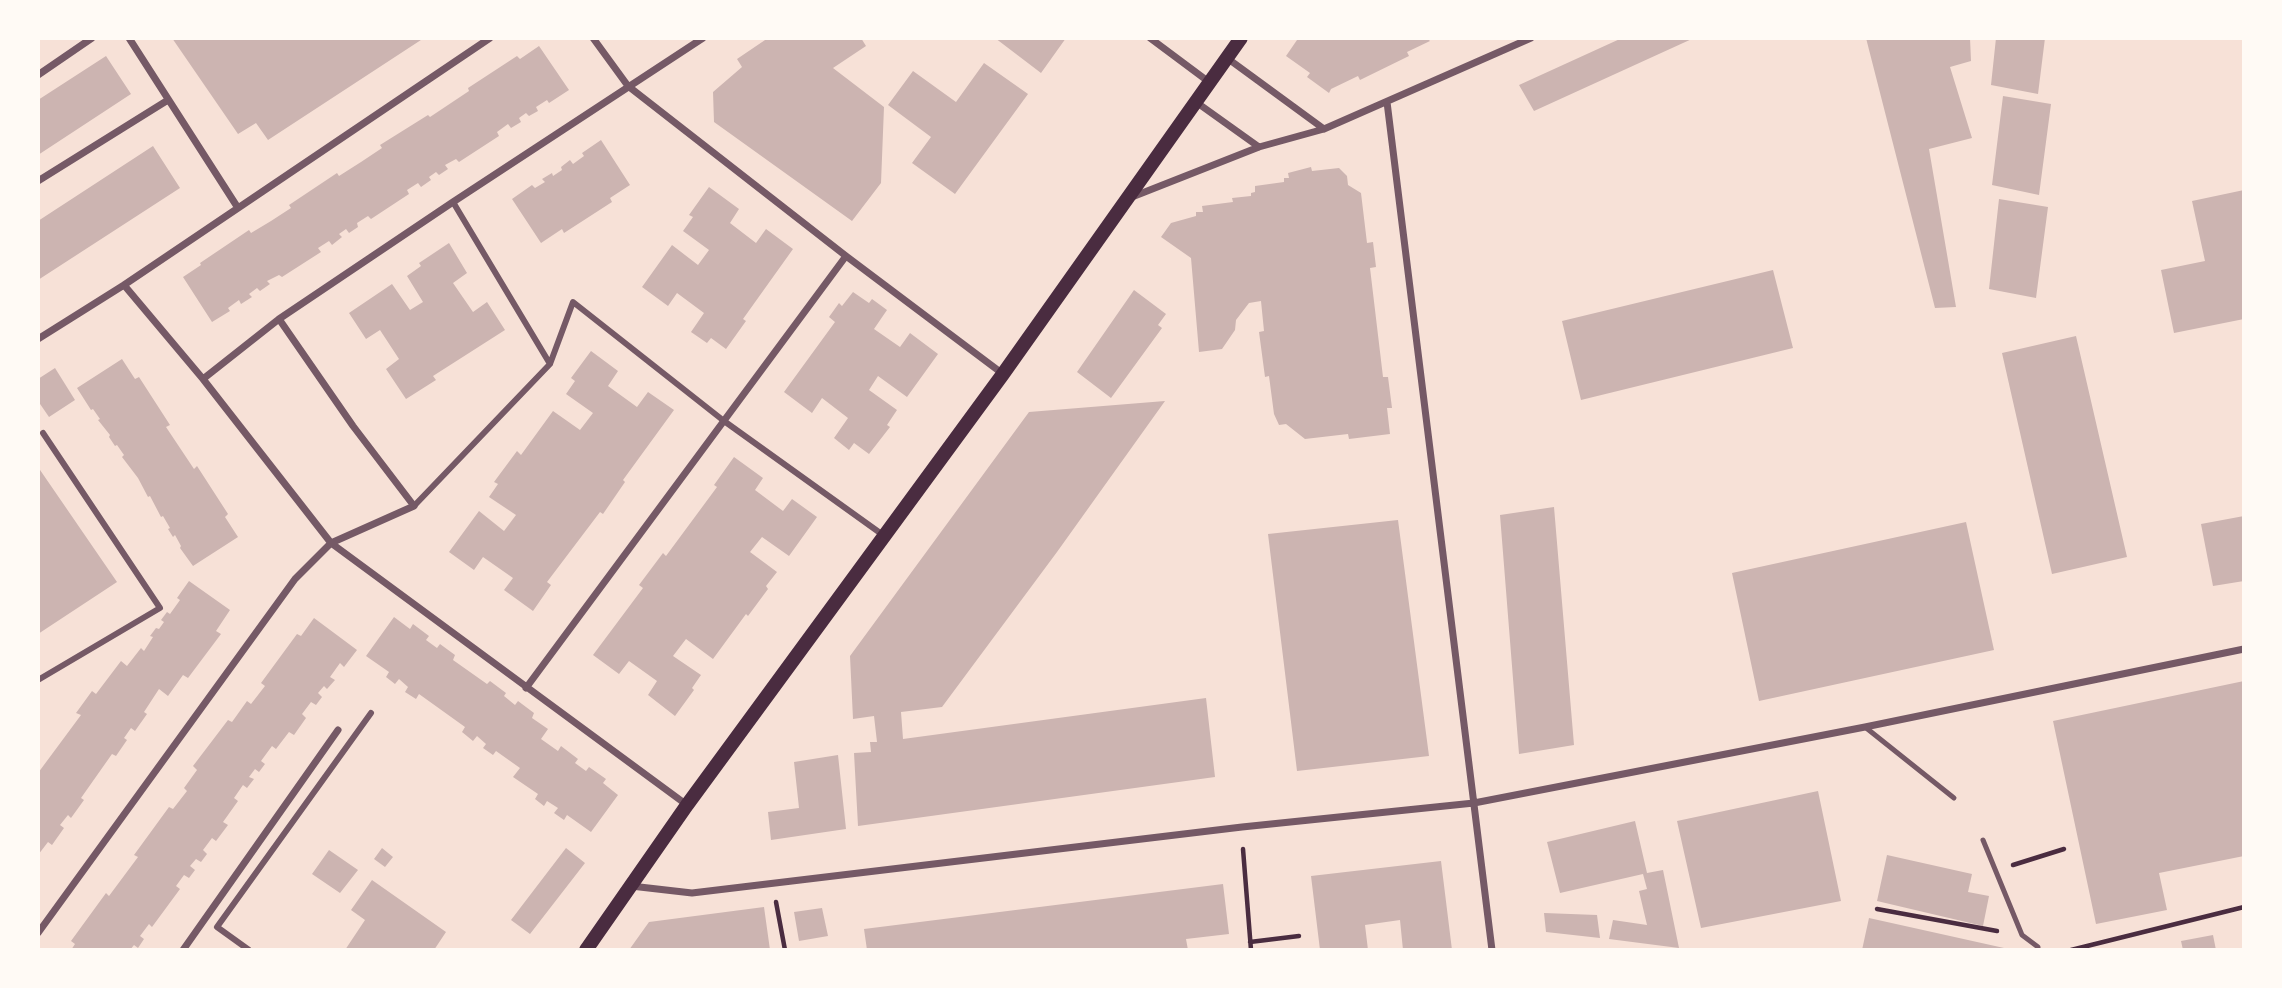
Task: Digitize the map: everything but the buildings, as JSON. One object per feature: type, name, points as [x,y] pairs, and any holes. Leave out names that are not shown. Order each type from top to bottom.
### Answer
[{"type":"main road","points":[[586,950],[687,805],[1003,374],[1241,38]]},
{"type":"street","points":[[38,75],[92,38]]},
{"type":"street","points":[[129,38],[238,208]]},
{"type":"street","points":[[38,339],[124,285],[490,38]]},
{"type":"street","points":[[593,38],[628,86],[1003,374]]},
{"type":"street","points":[[203,379],[279,320],[703,38]]},
{"type":"street","points":[[1150,38],[1209,82]]},
{"type":"street","points":[[1124,200],[1259,147],[1324,129],[1531,38]]},
{"type":"street","points":[[1227,58],[1324,129]]},
{"type":"street","points":[[38,181],[168,100]]},
{"type":"street","points":[[1196,102],[1259,147]]},
{"type":"street","points":[[1387,102],[1492,950]]},
{"type":"street","points":[[453,202],[550,364]]},
{"type":"street","points":[[526,688],[846,256]]},
{"type":"street","points":[[124,285],[203,379],[331,543],[687,805]]},
{"type":"street","points":[[38,933],[295,579],[331,543],[414,506],[550,364],[573,302],[724,421],[885,536]]},
{"type":"street","points":[[279,320],[352,426],[414,506]]},
{"type":"street","points":[[38,680],[160,608],[43,433]]},
{"type":"street","points":[[629,886],[692,893],[1242,827],[1474,803],[1865,727],[2244,649]]},
{"type":"street","points":[[249,950],[218,927],[371,713]]},
{"type":"street","points":[[183,950],[338,730]]},
{"type":"lane","points":[[1865,727],[1954,798]]},
{"type":"lane","points":[[1983,840],[2022,935],[2038,947],[2038,950]]},
{"type":"path","points":[[1242,827],[1251,950]]},
{"type":"path","points":[[1996,871],[2064,849]]},
{"type":"path","points":[[773,884],[785,950]]},
{"type":"path","points":[[2071,950],[2244,907]]},
{"type":"path","points":[[1877,909],[2022,935]]},
{"type":"path","points":[[1250,942],[1298,936]]}]
